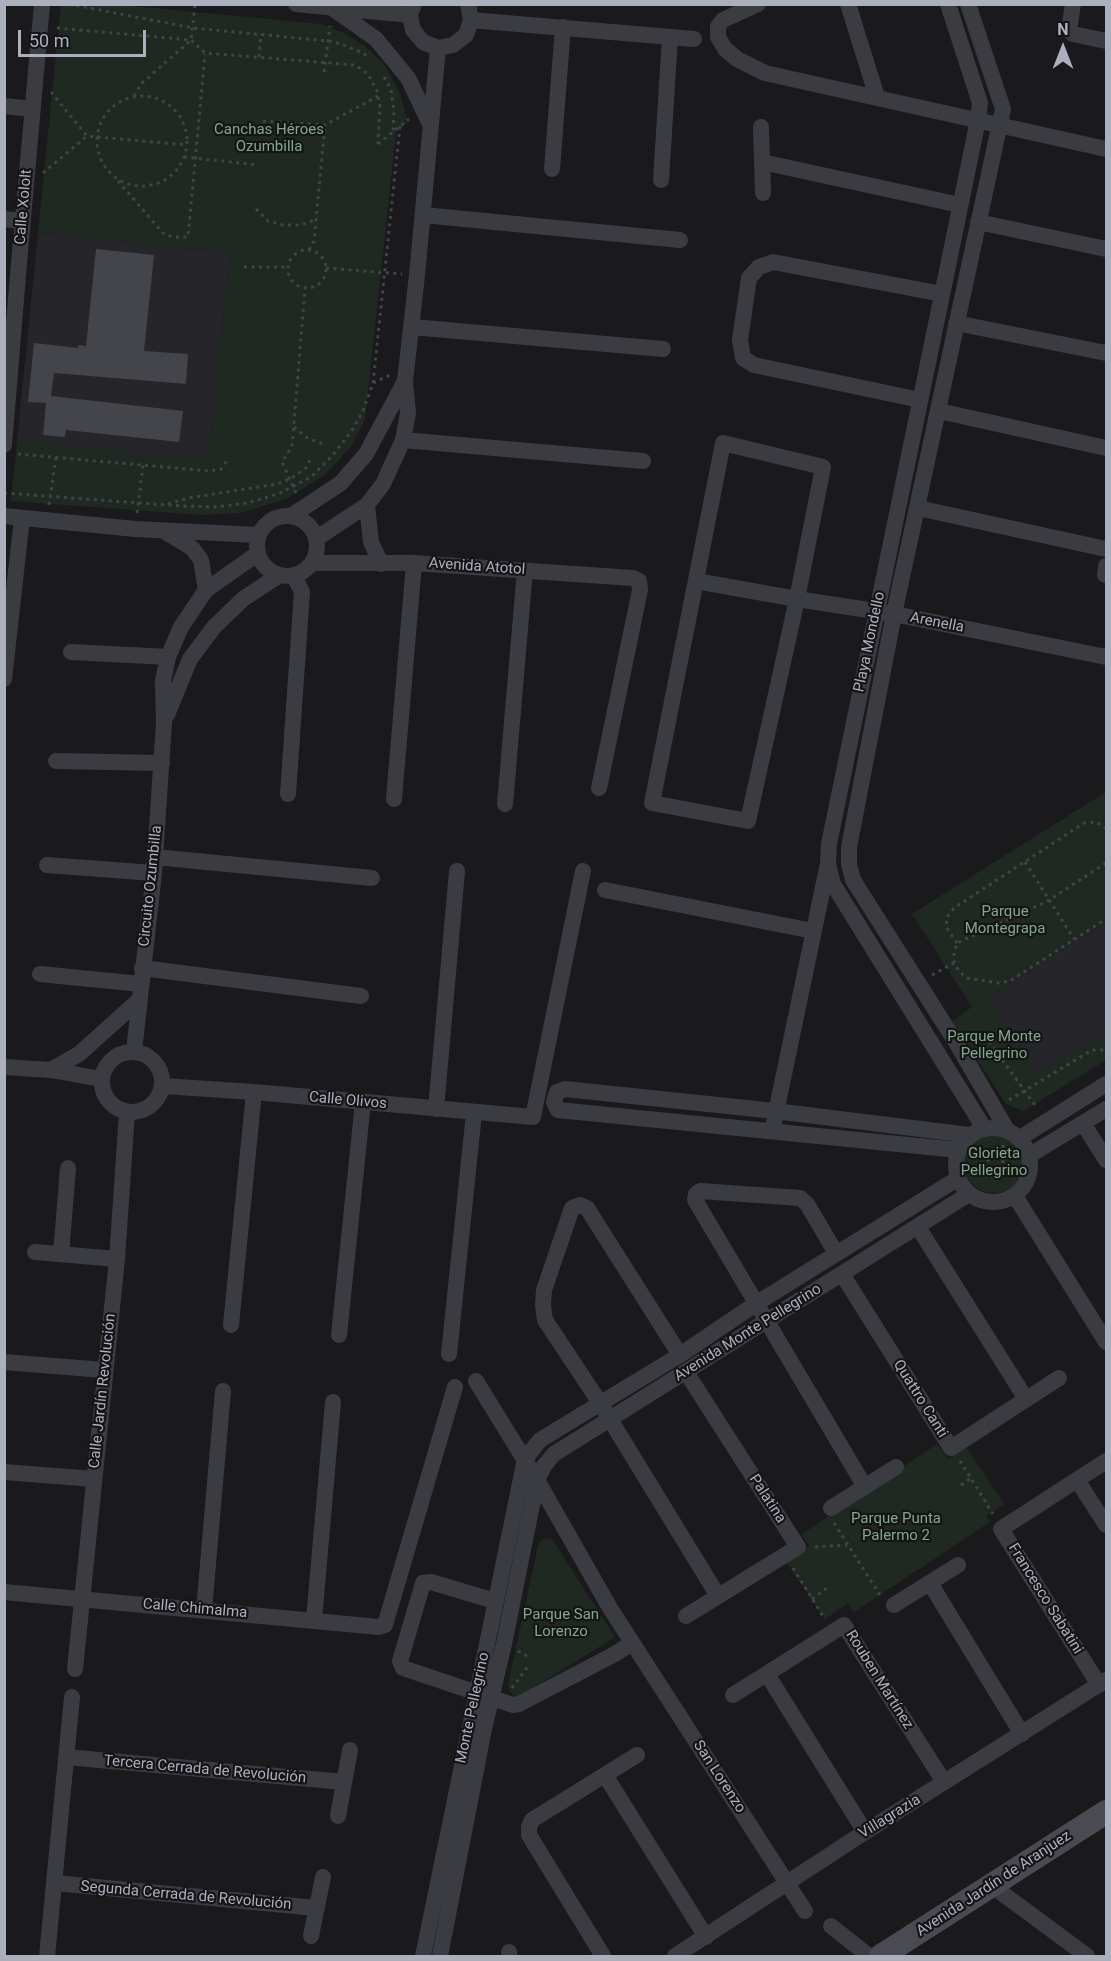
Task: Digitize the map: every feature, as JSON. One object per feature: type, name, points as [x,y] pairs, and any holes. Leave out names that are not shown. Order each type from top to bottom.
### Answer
[{"type":"street","name":"Calle Xololt","points":[[10,450],[9,331],[23,221],[42,4]]},
{"type":"street","points":[[296,4],[332,8],[412,10],[413,30],[423,42],[438,48],[453,45],[466,35],[470,12],[563,27],[694,39]]},
{"type":"street","points":[[758,4],[723,20],[718,26],[718,37],[725,50],[765,73],[1107,149]]},
{"type":"street","points":[[848,4],[877,98]]},
{"type":"street","name":"Playa Mondello","points":[[948,4],[980,103],[978,120],[829,844],[828,864],[833,884],[893,981],[977,1131]]},
{"type":"street","name":"Playa Mondello","points":[[968,4],[1003,109],[894,614],[849,848],[849,864],[853,880],[957,1044],[994,1108],[1030,1160]]},
{"type":"street","points":[[1073,4],[1069,30],[1073,34],[1107,41]]},
{"type":"street","points":[[332,8],[376,39],[408,78],[431,125]]},
{"type":"street","points":[[552,170],[563,27]]},
{"type":"street","points":[[661,180],[670,37]]},
{"type":"street","points":[[317,538],[367,505],[383,484],[403,440],[408,413],[406,373],[438,48]]},
{"type":"street","points":[[4,106],[33,108]]},
{"type":"street","points":[[761,127],[763,193]]},
{"type":"street","points":[[762,162],[960,204]]},
{"type":"street","points":[[423,215],[680,240]]},
{"type":"street","points":[[4,219],[23,221]]},
{"type":"street","points":[[978,222],[1107,249]]},
{"type":"street","points":[[920,400],[754,365],[743,358],[740,340],[750,279],[759,267],[773,262],[942,294]]},
{"type":"street","points":[[956,323],[1107,353]]},
{"type":"street","points":[[412,327],[663,349]]},
{"type":"street","points":[[288,794],[302,592],[286,576],[264,567],[257,554],[258,536],[266,524],[277,517],[297,512],[341,483],[366,454],[406,373]]},
{"type":"street","points":[[939,411],[1107,448]]},
{"type":"street","points":[[403,440],[643,461]]},
{"type":"street","points":[[723,442],[823,467],[796,599],[748,821],[652,802],[723,442]]},
{"type":"street","points":[[367,505],[371,543],[381,564]]},
{"type":"street","points":[[918,508],[1107,549]]},
{"type":"street","points":[[286,576],[305,572],[314,562],[318,551],[317,538],[308,523],[297,512]]},
{"type":"street","points":[[4,516],[135,529],[258,536]]},
{"type":"street","points":[[4,679],[22,518]]},
{"type":"street","points":[[164,531],[192,548],[201,560],[206,591]]},
{"type":"street","name":"Circuito Ozumbilla","points":[[134,1051],[154,865],[162,763],[163,681],[168,657],[181,627],[206,591],[257,554]]},
{"type":"street","name":"Avenida Atotol","points":[[314,562],[414,563],[633,578],[639,581],[640,590],[599,788]]},
{"type":"street","points":[[394,799],[414,563]]},
{"type":"street","points":[[505,804],[525,570]]},
{"type":"street","name":"Circuito Ozumbilla","points":[[164,722],[190,659],[214,627],[243,599],[286,576]]},
{"type":"street","name":"Arenella","points":[[696,581],[894,614],[1107,657]]},
{"type":"street","points":[[71,652],[168,657]]},
{"type":"street","points":[[56,761],[162,763]]},
{"type":"street","points":[[773,1132],[775,1112],[828,864]]},
{"type":"street","points":[[47,865],[154,865],[372,878]]},
{"type":"street","points":[[436,1109],[457,871]]},
{"type":"street","name":"Calle Olivos","points":[[163,1086],[532,1117],[583,871]]},
{"type":"street","points":[[605,890],[813,931]]},
{"type":"street","points":[[40,974],[141,984],[361,996]]},
{"type":"street","points":[[893,981],[913,977]]},
{"type":"street","points":[[51,1070],[79,1054],[141,984]]},
{"type":"street","points":[[134,1051],[150,1056],[161,1069],[163,1086],[157,1101],[144,1111],[127,1113],[113,1106],[104,1094],[101,1079],[107,1064],[119,1054],[134,1051]]},
{"type":"street","points":[[4,1066],[51,1070],[101,1079]]},
{"type":"street","points":[[958,1150],[558,1110],[554,1102],[557,1092],[565,1089],[775,1112],[1012,1133],[1046,1122],[1107,1084]]},
{"type":"street","points":[[231,1325],[254,1092]]},
{"type":"street","points":[[339,1335],[363,1102]]},
{"type":"street","points":[[977,1131],[958,1150],[955,1164],[957,1179],[969,1194],[984,1201],[1000,1202],[1015,1196],[1023,1187],[1029,1177],[1030,1160],[1107,1108]]},
{"type":"street","name":"Calle Jardín Revolución","points":[[75,1669],[117,1258],[127,1113]]},
{"type":"street","points":[[448,1354],[474,1113]]},
{"type":"street","points":[[1083,1123],[1107,1160]]},
{"type":"street","points":[[61,1254],[68,1168]]},
{"type":"street","name":"Avenida Monte Pellegrino","points":[[525,1459],[540,1440],[957,1179]]},
{"type":"street","points":[[836,1253],[807,1203],[800,1198],[700,1191],[696,1194],[695,1200],[865,1487]]},
{"type":"street","name":"Avenida Monte Pellegrino","points":[[537,1480],[544,1466],[554,1454],[969,1194]]},
{"type":"street","points":[[1015,1196],[1107,1342]]},
{"type":"street","points":[[680,1354],[587,1208],[580,1205],[572,1208],[544,1290],[545,1320],[600,1403],[718,1596]]},
{"type":"street","points":[[918,1227],[1026,1399]]},
{"type":"street","points":[[35,1252],[117,1258]]},
{"type":"street","name":"Quattro Canti","points":[[842,1274],[951,1448],[1059,1378]]},
{"type":"street","points":[[4,1362],[105,1370]]},
{"type":"street","name":"Palatina","points":[[686,1371],[791,1551]]},
{"type":"street","name":"San Lorenzo","points":[[476,1381],[525,1459],[610,1608],[805,1911]]},
{"type":"street","name":"Calle Chimalma","points":[[4,1592],[379,1627],[385,1625],[456,1387]]},
{"type":"street","points":[[204,1610],[223,1391]]},
{"type":"street","points":[[314,1620],[333,1402]]},
{"type":"street","name":"Monte Pellegrino","points":[[440,1956],[483,1695],[495,1601],[525,1459]]},
{"type":"street","name":"Francesco Sabatini","points":[[1103,1683],[1002,1529],[1107,1461]]},
{"type":"street","points":[[831,1508],[896,1467]]},
{"type":"street","points":[[4,1472],[94,1479]]},
{"type":"street","name":"Monte Pellegrino","points":[[423,1956],[483,1695],[504,1644],[537,1480]]},
{"type":"street","points":[[1077,1480],[1107,1525]]},
{"type":"street","points":[[686,1616],[791,1551]]},
{"type":"street","points":[[894,1605],[958,1565]]},
{"type":"street","points":[[495,1601],[431,1582],[423,1583],[400,1661],[403,1668],[513,1705],[615,1654],[632,1643]]},
{"type":"street","points":[[930,1583],[1022,1734]]},
{"type":"street","name":"Rouben Martínez","points":[[733,1695],[844,1625],[944,1782]]},
{"type":"street","points":[[767,1674],[864,1832]]},
{"type":"street","name":"Villagrazia","points":[[675,1956],[864,1832],[1103,1683]]},
{"type":"street","points":[[47,1956],[72,1697]]},
{"type":"street","points":[[338,1816],[350,1750]]},
{"type":"street","points":[[603,1956],[529,1835],[528,1827],[532,1820],[637,1755]]},
{"type":"street","name":"Tercera Cerrada de Revolución","points":[[66,1757],[344,1782]]},
{"type":"street","points":[[605,1775],[706,1937]]},
{"type":"street","name":"Avenida Jardín de Aranjuez","points":[[881,1956],[1106,1813]]},
{"type":"street","points":[[311,1936],[323,1877]]},
{"type":"street","name":"Segunda Cerrada de Revolución","points":[[55,1883],[316,1908]]},
{"type":"street","points":[[991,1885],[1087,1956]]},
{"type":"street","points":[[831,1926],[869,1956]]},
{"type":"path","points":[[69,4],[192,28],[328,41],[363,53],[371,60]]},
{"type":"path","points":[[134,96],[141,84],[191,40],[195,4]]},
{"type":"path","points":[[324,72],[332,8]]},
{"type":"path","points":[[40,27],[191,40],[205,53],[356,65],[368,74],[378,96],[380,107],[378,144],[422,108]]},
{"type":"path","points":[[259,57],[261,34]]},
{"type":"path","points":[[117,180],[132,186],[146,187],[172,176],[182,164],[188,137],[184,123],[176,111],[164,101],[149,96],[134,96],[119,101],[107,111],[96,136],[98,156],[106,169],[163,233],[172,237],[189,237],[205,53]]},
{"type":"path","points":[[36,74],[87,136]]},
{"type":"path","points":[[383,75],[391,89],[394,110],[393,132]]},
{"type":"path","points":[[263,121],[325,125],[378,96]]},
{"type":"path","points":[[309,250],[315,241],[325,125]]},
{"type":"path","points":[[4,493],[215,507],[248,503],[280,493],[311,477],[351,432],[363,411],[373,383],[400,126]]},
{"type":"path","points":[[26,188],[87,136],[187,145]]},
{"type":"path","points":[[184,157],[259,165]]},
{"type":"path","points":[[256,209],[268,221],[283,225],[301,225],[317,219]]},
{"type":"path","points":[[303,250],[309,250],[321,256],[326,268],[323,280],[312,288],[305,289],[294,284],[287,267],[292,256],[303,250]]},
{"type":"path","points":[[244,267],[287,267]]},
{"type":"path","points":[[326,268],[417,275]]},
{"type":"path","points":[[297,512],[293,486],[282,462],[292,446],[305,289]]},
{"type":"path","points":[[373,383],[406,373]]},
{"type":"path","points":[[294,427],[306,437],[322,444]]},
{"type":"path","points":[[10,450],[56,457],[208,471],[221,468],[229,458]]},
{"type":"path","points":[[163,505],[188,498],[276,484],[290,479],[306,468],[312,456]]},
{"type":"path","points":[[47,520],[56,457]]},
{"type":"path","points":[[135,529],[143,465]]},
{"type":"path","points":[[957,944],[946,927],[947,917],[954,908],[1084,823],[1096,822],[1107,828]]},
{"type":"path","points":[[1024,862],[1074,939]]},
{"type":"path","points":[[1107,863],[1049,900],[957,944],[954,963],[967,978],[999,983],[1010,981],[1107,918]]},
{"type":"path","points":[[913,977],[954,963]]},
{"type":"path","points":[[957,1044],[971,1035],[985,1036],[1046,1122]]},
{"type":"path","points":[[994,1108],[1092,1050],[1107,1050]]},
{"type":"path","points":[[1003,1154],[980,1163],[984,1176],[1002,1177],[1003,1167],[1003,1154],[1003,1145],[1012,1133]]},
{"type":"path","points":[[1003,1167],[1030,1160]]},
{"type":"path","points":[[951,1448],[1002,1529]]},
{"type":"path","points":[[961,1485],[971,1478]]},
{"type":"path","points":[[831,1508],[834,1524],[878,1593],[894,1605]]},
{"type":"path","points":[[833,1632],[812,1599],[791,1551],[847,1545]]},
{"type":"path","points":[[812,1599],[827,1588]]},
{"type":"shaded area","points":[[38,233],[230,253],[208,461],[17,441]]},
{"type":"shaded area","points":[[1106,922],[1106,1031],[1038,1074],[989,997]]},
{"type":"green space","name":"Canchas Héroes Ozumbilla","points":[[61,5],[122,5],[321,24],[344,33],[365,46],[384,64],[399,91],[408,122],[396,133],[365,420],[350,448],[326,474],[286,499],[240,513],[201,515],[11,501],[17,441],[208,460],[230,253],[38,233]]},
{"type":"green space","name":"Parque Montegrapa","points":[[1106,792],[1106,922],[989,997],[1038,1074],[1106,1031],[1106,1060],[1023,1111],[1006,1104],[952,1021],[972,1007],[912,914]]},
{"type":"green space","name":"Glorieta Pellegrino","points":[[988,1133],[1000,1133],[1011,1138],[1019,1146],[1024,1163],[1022,1175],[1011,1188],[1000,1193],[988,1193],[977,1188],[969,1180],[964,1169],[964,1157],[969,1146],[977,1138]]},
{"type":"green space","name":"Parque Punta Palermo 2","points":[[937,1444],[948,1459],[966,1447],[1004,1504],[986,1516],[990,1522],[854,1612],[848,1603],[825,1619],[786,1562],[809,1546],[802,1534]]},
{"type":"green space","name":"Parque San Lorenzo","points":[[545,1538],[552,1539],[615,1637],[518,1697],[509,1690],[508,1684],[539,1542]]},
{"type":"building","points":[[96,249],[154,255],[144,351],[188,354],[186,384],[54,373],[51,396],[183,411],[179,442],[66,430],[65,437],[43,435],[46,403],[28,402],[34,343],[78,348],[78,345],[86,346]]},
{"type":"park label","name":"Parque Monte Pellegrino","points":[[994,1046]]}]
